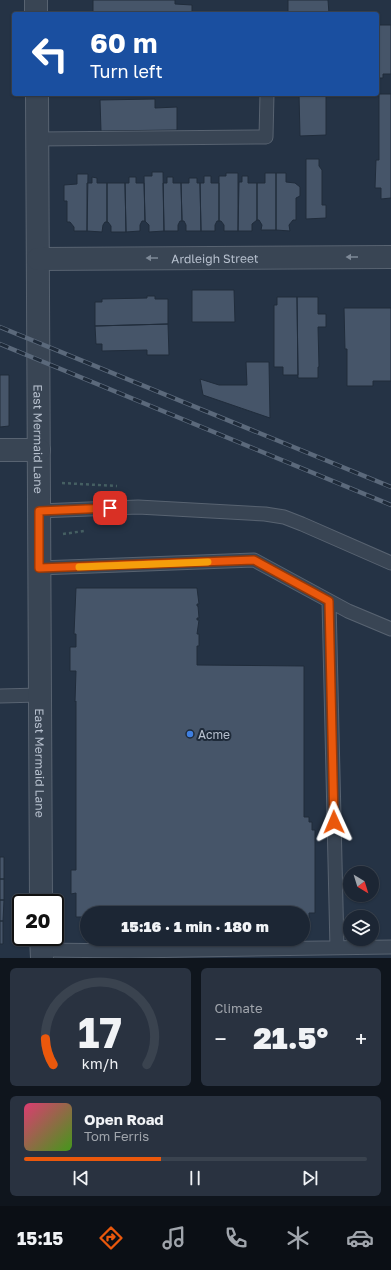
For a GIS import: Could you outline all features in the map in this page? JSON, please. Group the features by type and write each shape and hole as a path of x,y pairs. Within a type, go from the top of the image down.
{"street":[{"path":"36,0 36,12"},
{"name":"East Mermaid Lane","path":"37,96 41,894"},
{"name":"Ardleigh Street","path":"38,259 391,257"},
{"path":"0,450 39,450"}],"lane":[{"path":"37,139 266,137 267,96"},
{"path":"39,511 138,508 265,514 284,517 302,524 391,563"},
{"path":"39,568 254,560 348,611 391,629"},
{"path":"329,601 337,948"},
{"path":"0,696 40,695"},
{"path":"41,948 391,947"}],"building":[{"path":"93,0 175,0 175,4 192,5 192,12 93,12"},
{"path":"288,0 328,0 329,12 288,12"},
{"path":"379,25 391,25 391,74 383,74 383,78 379,78"},
{"path":"379,94 391,94 391,198 381,199 381,188 375,188 376,160 379,160"},
{"path":"299,96 326,96 326,135 300,136"},
{"path":"155,99 155,108 177,107 177,130 101,131 100,100"},
{"path":"306,159 319,159 319,166 322,170 322,205 326,205 326,218 306,219"},
{"path":"152,172 163,172 164,231 149,232 149,225 145,221 144,176 152,176"},
{"path":"226,173 238,173 238,231 224,231 224,225 221,221 219,221 219,176 226,176"},
{"path":"265,173 276,173 276,230 261,230 262,225 259,220 257,220 257,183 265,183"},
{"path":"276,173 286,173 286,182 295,183 300,187 300,196 296,198 296,220 293,220 289,225 290,231 276,230"},
{"path":"77,174 88,174 87,231 74,231 74,227 70,222 67,222 67,201 64,201 64,185 77,184"},
{"path":"204,176 211,176 211,183 219,183 219,221 217,221 215,225 215,231 201,231 200,183 204,183"},
{"path":"242,176 248,176 248,183 257,183 257,220 252,224 252,231 238,231 239,182 242,182"},
{"path":"92,177 97,178 97,183 107,183 107,222 103,225 102,232 87,231 87,183 92,183"},
{"path":"129,177 136,177 136,183 144,183 145,221 142,221 140,225 140,231 126,232 125,183 129,183"},
{"path":"167,177 173,177 173,183 181,183 182,221 180,221 178,225 178,231 164,231 163,183 167,183"},
{"path":"189,178 197,178 197,183 200,183 201,231 186,231 186,225 184,221 182,221 181,183 189,183"},
{"path":"107,183 125,183 126,232 111,232 111,226 107,222"},
{"path":"192,290 234,290 235,322 192,322"},
{"path":"147,296 155,296 155,299 168,299 168,324 95,326 95,302 102,302 102,299 147,298"},
{"path":"277,297 297,297 298,375 283,375 283,367 274,367 274,305 277,305"},
{"path":"297,297 318,297 318,314 326,314 326,327 318,327 318,378 298,378"},
{"path":"344,308 391,308 391,381 373,381 373,386 347,386 347,349 345,349"},
{"path":"168,324 169,355 147,355 147,350 102,351 102,344 96,344 95,326"},
{"path":"246,362 269,362 270,418 203,395 200,379 219,385 247,385"},
{"path":"0,375 9,375 9,426 0,427"},
{"name":"Acme","path":"76,588 197,588 199,618 197,618 197,620 199,620 197,634 199,634 199,646 197,646 197,665 304,666 304,817 309,817 309,822 312,822 312,830 315,830 315,913 310,913 310,906 80,906 80,917 76,917 76,893 71,894 71,870 76,870 76,671 70,671 70,647 76,647 76,634 74,634"},
{"path":"0,857 4,857 4,879 0,879"},
{"path":"0,879 4,879 4,900 0,900"},
{"path":"0,900 4,900 3,921 0,921"},
{"path":"0,921 3,921 3,944 0,944"}],"railway":[{"path":"0,327 391,487"},
{"path":"0,344 391,505"}],"slow traffic":[{"path":"79,567 208,562"}],"place":[{"name":"Acme","path":"190,734"}],"route":[{"path":"110,508 39,511 39,568 254,560 329,601 334,822"}]}
